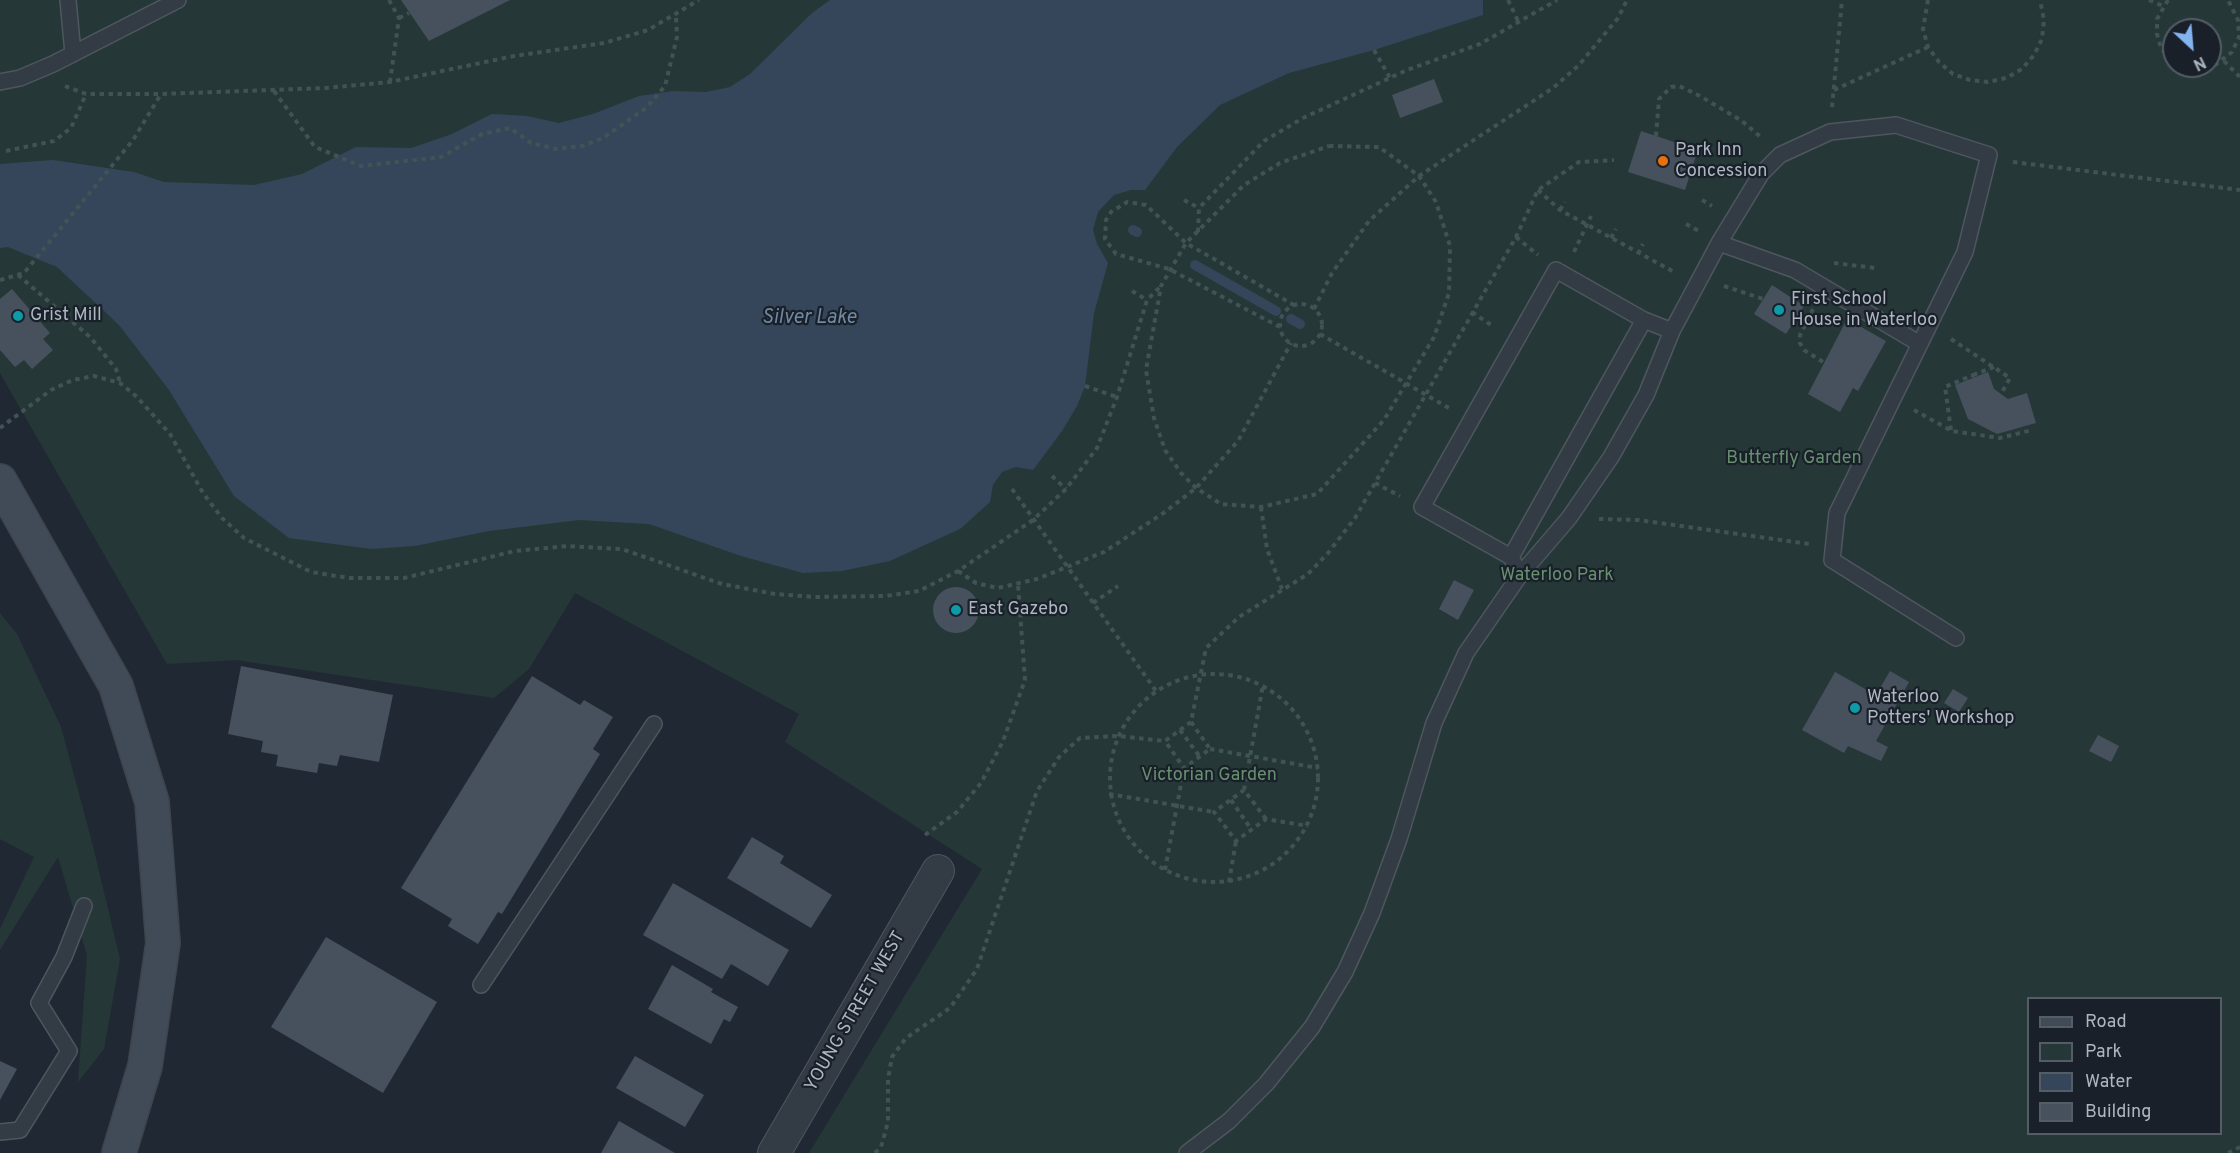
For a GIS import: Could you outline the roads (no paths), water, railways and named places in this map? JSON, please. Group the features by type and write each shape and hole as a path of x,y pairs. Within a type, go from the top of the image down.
{"main road":[{"path":"0,481 116,686 152,802 163,943 144,1066 119,1153"}],"street":[{"name":"YOUNG STREET WEST","path":"774,1153 938,871"}],"lane":[{"path":"68,0 73,54"},
{"path":"0,82 20,78 53,64 178,0"},
{"path":"1187,1153 1229,1121 1266,1084 1312,1027 1345,972 1372,913 1399,839 1434,723 1466,653 1520,575 1569,518 1611,457 1646,395 1672,331 1719,243 1761,174 1780,155 1830,132 1896,125 1989,155 1965,252 1837,513 1832,561 1956,638"},
{"path":"1719,243 1795,270 1920,344"},
{"path":"1520,575 1511,557 1422,507 1556,270 1644,320 1672,331"},
{"path":"1511,557 1644,320"},
{"path":"481,985 654,724"},
{"path":"0,1132 20,1130 69,1051 39,1004 64,957 84,906"}],"water":[{"name":"Silver Lake","path":"830,0 1483,0 1483,15 1374,50 1289,73 1220,105 1177,147 1145,190 1131,190 1114,195 1098,212 1093,230 1097,244 1108,263 1094,313 1085,386 1077,406 1062,431 1033,470 1016,467 1002,472 993,485 990,502 960,529 890,561 842,571 803,573 741,556 649,524 579,520 489,531 415,546 371,549 289,538 234,496 169,390 119,325 57,267 8,247 0,248 0,164 53,160 134,172 164,182 254,185 302,174 356,147 411,148 452,134 492,114 527,116 559,123 593,114 639,96 673,91 706,92 730,87 750,74 812,13"}],"waterway":[{"path":"1133,230 1137,232"},
{"path":"1195,265 1276,311"},
{"path":"1291,319 1300,324"}],"place":[{"name":"Park Inn Concession","path":"1663,161"},
{"name":"First School House in Waterloo","path":"1779,310"},
{"name":"Grist Mill","path":"18,316"},
{"name":"East Gazebo","path":"956,610"},
{"name":"Waterloo Potters' Workshop","path":"1855,708"}],"park label":[{"name":"Butterfly Garden","path":"1794,459"},
{"name":"Waterloo Park","path":"1557,576"},
{"name":"Victorian Garden","path":"1209,776"}]}
